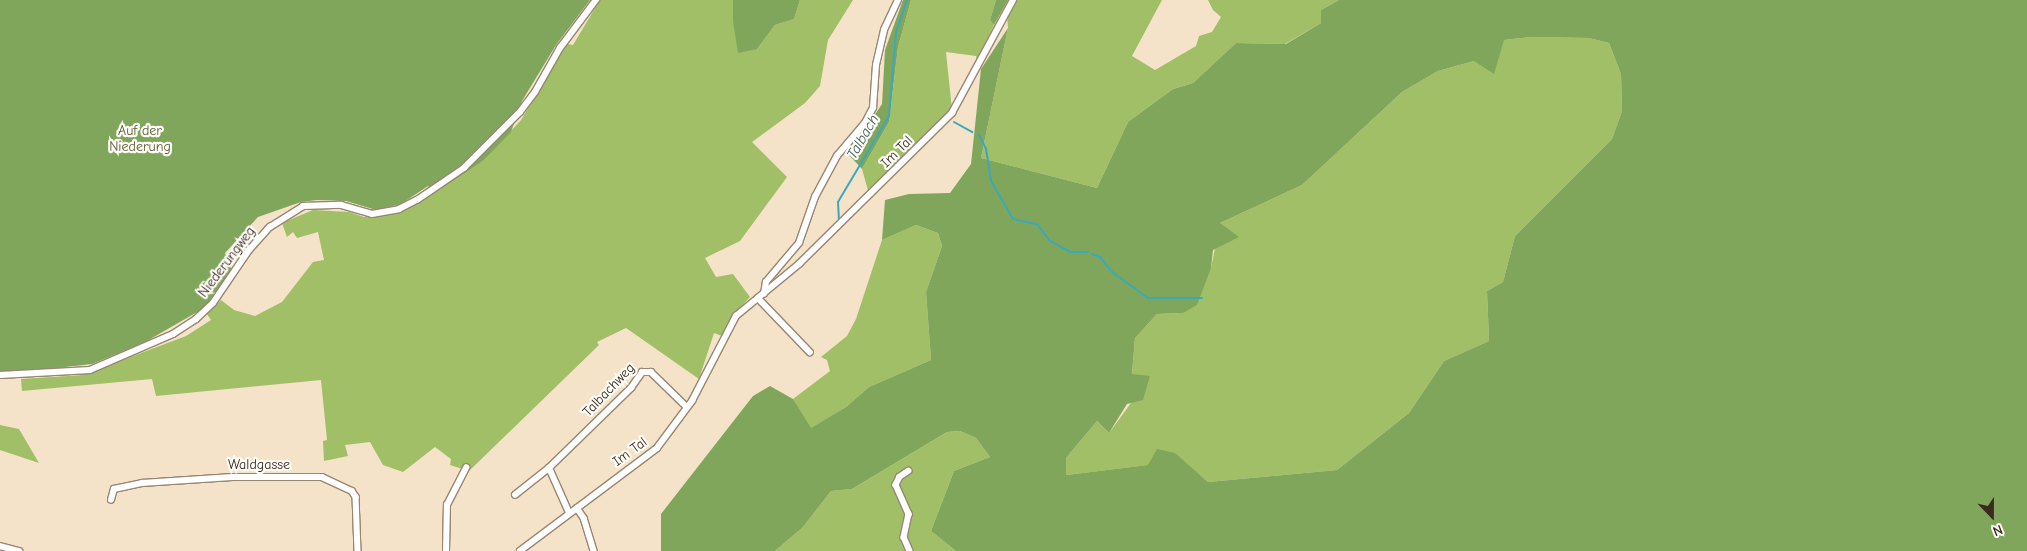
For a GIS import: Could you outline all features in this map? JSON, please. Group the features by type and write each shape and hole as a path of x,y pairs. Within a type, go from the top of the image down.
{"street":[{"name":"Niederungweg","path":"0,375 90,370 173,334 196,320 213,303 249,250 270,227 303,206 341,205 372,214 398,209 417,200 470,163 520,112 536,92 560,48 596,0"},
{"path":"764,294 766,282 799,243 815,197 838,156 874,108 876,65 884,30 898,0"},
{"name":"Im Tal","path":"520,551 657,448 688,407 736,316 764,294 846,220 943,124 1013,0"},
{"path":"758,298 810,352"},
{"name":"Talbachweg","path":"515,495 549,468 631,388 646,369 688,407"},
{"path":"446,551 448,505 466,468"},
{"path":"549,468 569,514"},
{"path":"909,471 900,477 896,485 909,514 904,537 910,551"},
{"name":"Waldgasse","path":"111,500 114,488 142,482 232,477 322,477 352,491 356,497 358,551"},
{"path":"577,508 584,518 594,551"},
{"path":"0,546 18,551"}],"green space":[{"name":"Auf der Niederung","path":"0,0 590,0 556,45 522,101 511,132 483,161 434,193 428,186 401,204 376,210 346,201 317,200 301,202 258,217 225,253 232,271 206,307 145,342 92,364 21,372 0,371"},
{"path":"600,0 733,0 733,21 757,49 775,25 794,19 800,0 853,0 828,40 820,86 805,103 752,142 787,177 740,241 705,258 716,277 733,274 750,297 733,315 722,336 714,333 699,379 626,328 597,342 599,345 469,471 450,465 451,459 435,447 403,472 383,465 370,442 345,445 348,456 324,461 323,441 327,440 321,380 156,396 152,379 22,391 21,379 83,375 186,336 211,320 207,314 221,300 234,310 255,316 282,302 313,262 324,260 318,232 297,238 293,232 287,237 282,223 313,210 349,212 364,217 411,206 483,161 521,120 567,44 573,45"},
{"path":"733,0 800,0 794,19 775,25 757,49 738,53 733,21"},
{"path":"903,0 911,0 898,47 889,122 862,169 849,155 865,137 862,134 882,104 885,50"},
{"path":"911,0 996,0 990,20 994,25 977,60 976,56 946,52 952,110 869,194 862,169 889,122 898,47"},
{"path":"996,0 1008,0 994,25 990,20"},
{"path":"1016,0 1162,0 1132,56 1155,70 1196,46 1199,36 1212,32 1221,17 1213,10 1208,0 1339,0 1321,10 1321,23 1285,44 1236,43 1193,83 1173,89 1128,122 1097,188 981,158 1008,28 1007,15"},
{"path":"1339,0 2027,0 2027,551 956,551 931,531 954,471 990,457 976,438 960,431 947,432 852,489 831,491 803,527 775,551 661,551 661,514 753,396 770,386 793,399 811,428 846,407 869,387 931,360 926,292 942,246 938,233 916,225 882,240 885,200 909,194 950,193 971,164 981,69 1008,28 981,158 1097,188 1128,122 1173,89 1193,83 1236,43 1286,44 1321,23 1321,10","holes":["1531,37 1589,38 1609,43 1621,74 1622,111 1612,139 1515,236 1503,282 1487,291 1489,341 1444,361 1409,413 1337,470 1208,482 1175,453 1157,449 1148,465 1066,475 1066,458 1097,421 1109,433 1127,404 1143,400 1150,376 1132,374 1135,338 1157,314 1183,313 1197,305 1211,268 1213,250 1239,237 1220,223 1302,185 1402,92 1438,71 1474,61 1494,74 1504,40"]},
{"path":"1531,37 1589,38 1609,43 1621,74 1622,111 1612,139 1515,236 1503,282 1487,291 1489,341 1444,361 1409,413 1337,470 1208,482 1175,454 1149,465 1066,475 1066,458 1097,421 1109,433 1150,377 1132,375 1135,338 1157,314 1183,313 1211,268 1220,223 1302,185 1402,92 1438,71 1474,61 1504,40"},
{"path":"916,225 938,233 942,246 926,292 931,360 869,387 846,407 810,429 793,399 830,371 827,360 821,357 847,336 856,319 882,240"},
{"path":"0,425 19,429 39,463 0,450"},
{"path":"960,431 976,438 990,457 954,471 931,531 956,551 775,551 803,527 831,491 852,489 947,432"}],"waterway":[{"name":"Talbach","path":"839,221 838,202 889,116 896,32 907,0"},
{"path":"954,122 972,132"},
{"path":"979,135 986,149 991,181 1013,219 1037,224 1049,240 1071,252 1088,252"},
{"path":"1092,254 1100,257 1112,272 1148,298 1202,298"}]}
